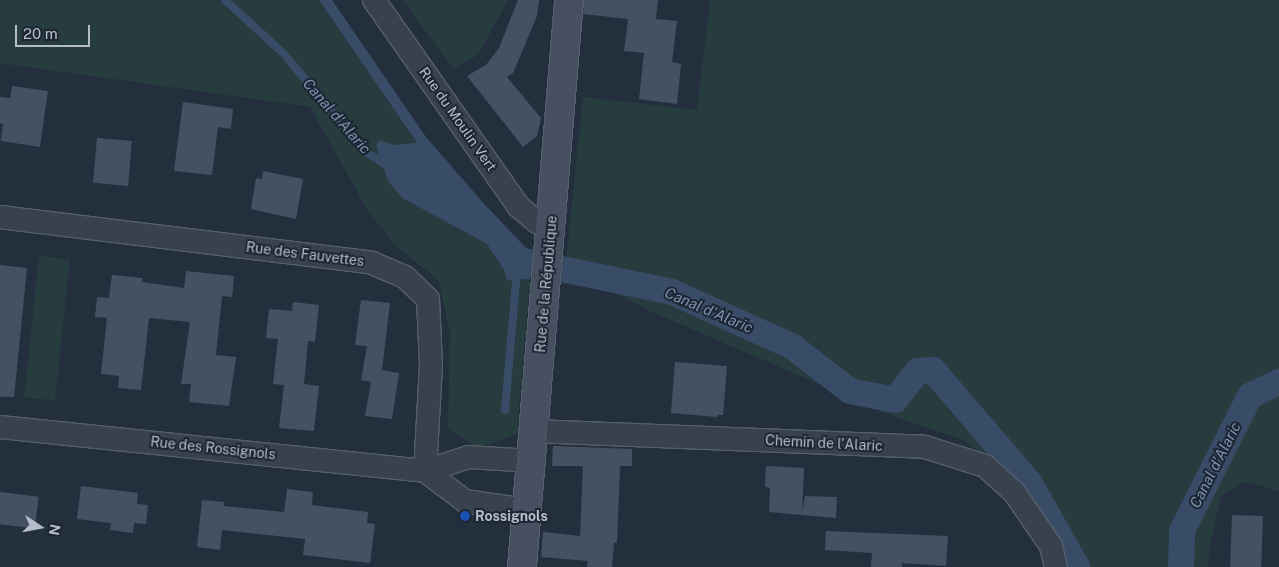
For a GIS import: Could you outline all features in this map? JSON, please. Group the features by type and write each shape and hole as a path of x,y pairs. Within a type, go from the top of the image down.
{"street":[{"name":"Rue du Moulin Vert","path":"374,0 518,206 550,234"},
{"name":"Rue de la République","path":"522,567 570,0"},
{"name":"Rue des Fauvettes","path":"0,217 372,263 405,277 428,299 431,365 425,471"},
{"name":"Rue des Rossignols","path":"0,427 425,471 469,457 531,461"},
{"name":"Chemin de l'Alaric","path":"534,431 925,447 985,466 1014,492 1051,546 1056,567"},
{"path":"425,471 465,501 527,510"}],"green space":[{"path":"0,0 319,0 417,144 376,146 388,181 402,198 487,244 504,270 507,280 530,279 517,434 478,448 448,428 450,331 438,280 397,247 369,213 310,107 0,63"},
{"path":"403,0 508,0 478,55 453,69"},
{"path":"710,0 1279,0 1279,491 1245,482 1221,496 1210,546 1208,567 1061,567 1041,509 1006,471 963,440 890,415 650,311 598,284 605,277 604,267 566,262 583,97 697,110"},
{"path":"39,256 70,259 55,400 24,397"}],"water":[{"path":"319,0 332,0 426,137 486,206 532,254 530,279 507,280 504,270 487,244 402,198 388,181 376,146 379,140 394,145 417,143"},
{"path":"566,262 604,267 605,277 598,284 565,281"}],"building":[{"path":"518,0 539,0 537,16 513,73 507,77 541,118 537,136 523,147 467,76 486,65 499,48"},
{"path":"584,0 658,0 656,19 677,21 672,62 681,64 677,104 639,99 644,53 624,51 628,19 583,14"},
{"path":"12,86 48,91 40,147 1,141 3,124 0,123 0,97 10,98"},
{"path":"183,102 233,109 231,129 218,127 212,175 174,171"},
{"path":"97,138 132,141 128,186 93,183"},
{"path":"263,171 303,179 296,219 251,209 256,178 262,179"},
{"path":"0,265 27,268 14,397 0,397"},
{"path":"186,271 234,276 232,297 222,296 216,355 236,357 229,406 189,402 191,384 181,384 190,322 149,318 141,390 118,388 119,376 101,374 107,318 95,317 97,297 109,298 112,275 143,278 142,282 184,288"},
{"path":"361,300 390,303 382,370 399,373 392,419 365,416 371,382 361,380 367,346 355,345"},
{"path":"293,302 319,305 315,342 308,341 304,384 319,386 314,431 279,428 284,385 273,384 278,339 266,338 269,309 292,311"},
{"path":"675,362 727,366 723,415 718,415 717,417 671,413"},
{"path":"553,446 632,449 632,466 620,466 617,543 614,543 612,567 587,567 588,561 541,557 543,532 580,536 583,466 552,466"},
{"path":"766,466 804,468 802,513 805,496 837,497 836,518 769,512 770,488 765,487"},
{"path":"81,486 138,493 137,504 148,505 146,524 134,523 133,533 110,530 111,523 77,519"},
{"path":"287,489 313,492 312,505 368,512 367,523 375,524 370,563 303,555 305,539 222,530 220,550 197,547 202,500 224,502 224,506 284,512"},
{"path":"0,492 39,497 35,529 0,524"},
{"path":"1232,515 1263,516 1261,567 1230,567"},
{"path":"826,531 948,536 946,566 902,563 902,567 871,567 872,553 825,550"}],"waterway":[{"name":"Canal d'Alaric","path":"225,0 283,53 366,152 389,167"},
{"name":"Canal d'Alaric","path":"502,244 518,260 672,292 793,347 850,391 895,400 918,371 933,370 1029,482 1077,567"},
{"path":"505,410 517,270"},
{"name":"Canal d'Alaric","path":"1181,567 1182,531 1250,396 1279,382"}],"place":[{"name":"Rossignols","path":"465,516"}]}
